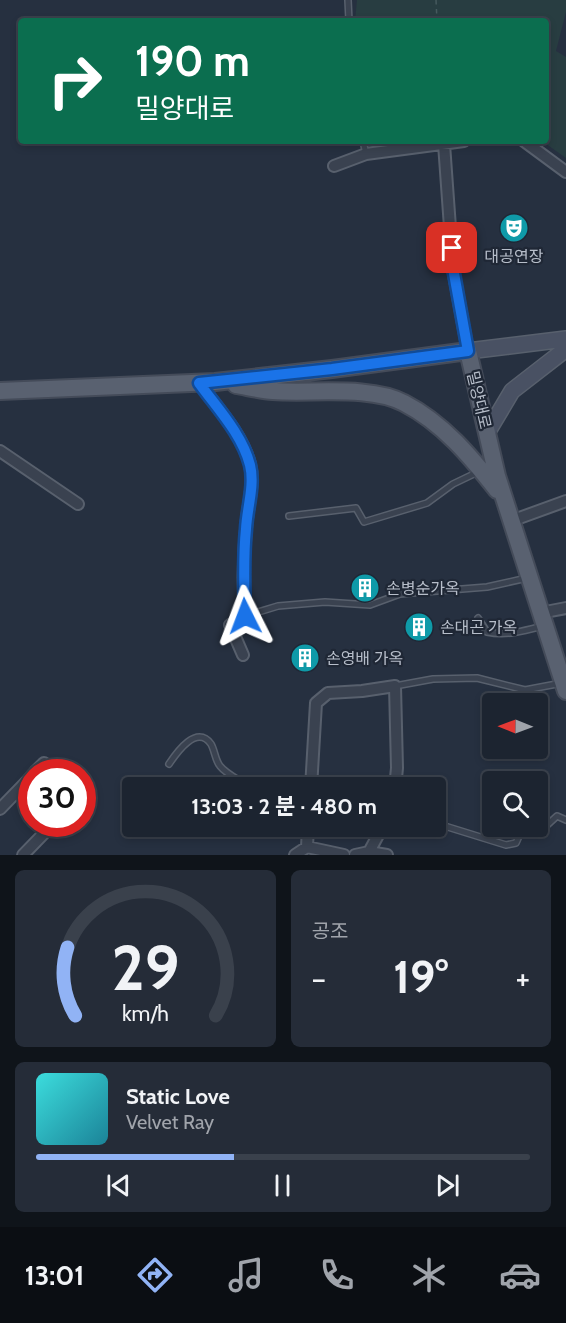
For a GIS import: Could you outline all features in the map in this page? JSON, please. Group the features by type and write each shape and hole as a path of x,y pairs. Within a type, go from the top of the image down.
{"main road":[{"path":"468,351 566,339"},
{"path":"487,433 513,391 566,349"},
{"name":"밀양대로","path":"0,391 207,382 332,369 468,351 504,499 565,687"},
{"path":"207,382 273,391 344,392 403,402 451,436 504,499"}],"street":[{"path":"334,166 366,154 444,144 453,268 468,351"},
{"path":"528,144 566,172"},
{"path":"207,382 237,435 250,465 251,489 243,579 245,616 230,625 243,655"},
{"path":"0,451 78,504"},
{"path":"511,521 566,501"},
{"path":"542,619 566,608"},
{"path":"312,777 316,703 328,693 362,692 395,686 396,777"},
{"path":"0,809 18,790"},
{"path":"23,855 40,837"},
{"path":"307,837 307,847"},
{"path":"369,852 377,837"},
{"path":"294,855 307,847 344,855"},
{"path":"355,855 369,852 387,855"}],"lane":[{"path":"348,0 349,18"},
{"path":"364,144 366,154"},
{"path":"289,516 356,508 364,522 427,503 453,484 481,470"},
{"path":"245,616 278,606 314,603 370,605 400,594 487,586 529,578"},
{"path":"478,618 487,632 498,634 516,632 542,619"},
{"path":"395,686 433,679 477,678 525,690 565,687"},
{"path":"169,764 182,745 198,737 206,739 212,745 219,766 235,777"},
{"path":"446,826 506,845 516,843 520,834 545,827 557,816 566,820"}],"path":[{"path":"436,0 437,18"}],"green space":[{"path":"357,0 566,0 566,12 556,51 566,57 566,158 546,144 549,144 549,18 355,18"}],"place":[{"name":"대공연장","path":"514,228"},
{"name":"손병순가옥","path":"365,588"},
{"name":"손대곤 가옥","path":"419,627"},
{"name":"손영배 가옥","path":"305,658"}],"route":[{"path":"245,616 243,579 251,489 250,465 237,435 199,383 332,369 468,351 453,268 452,248"}]}
